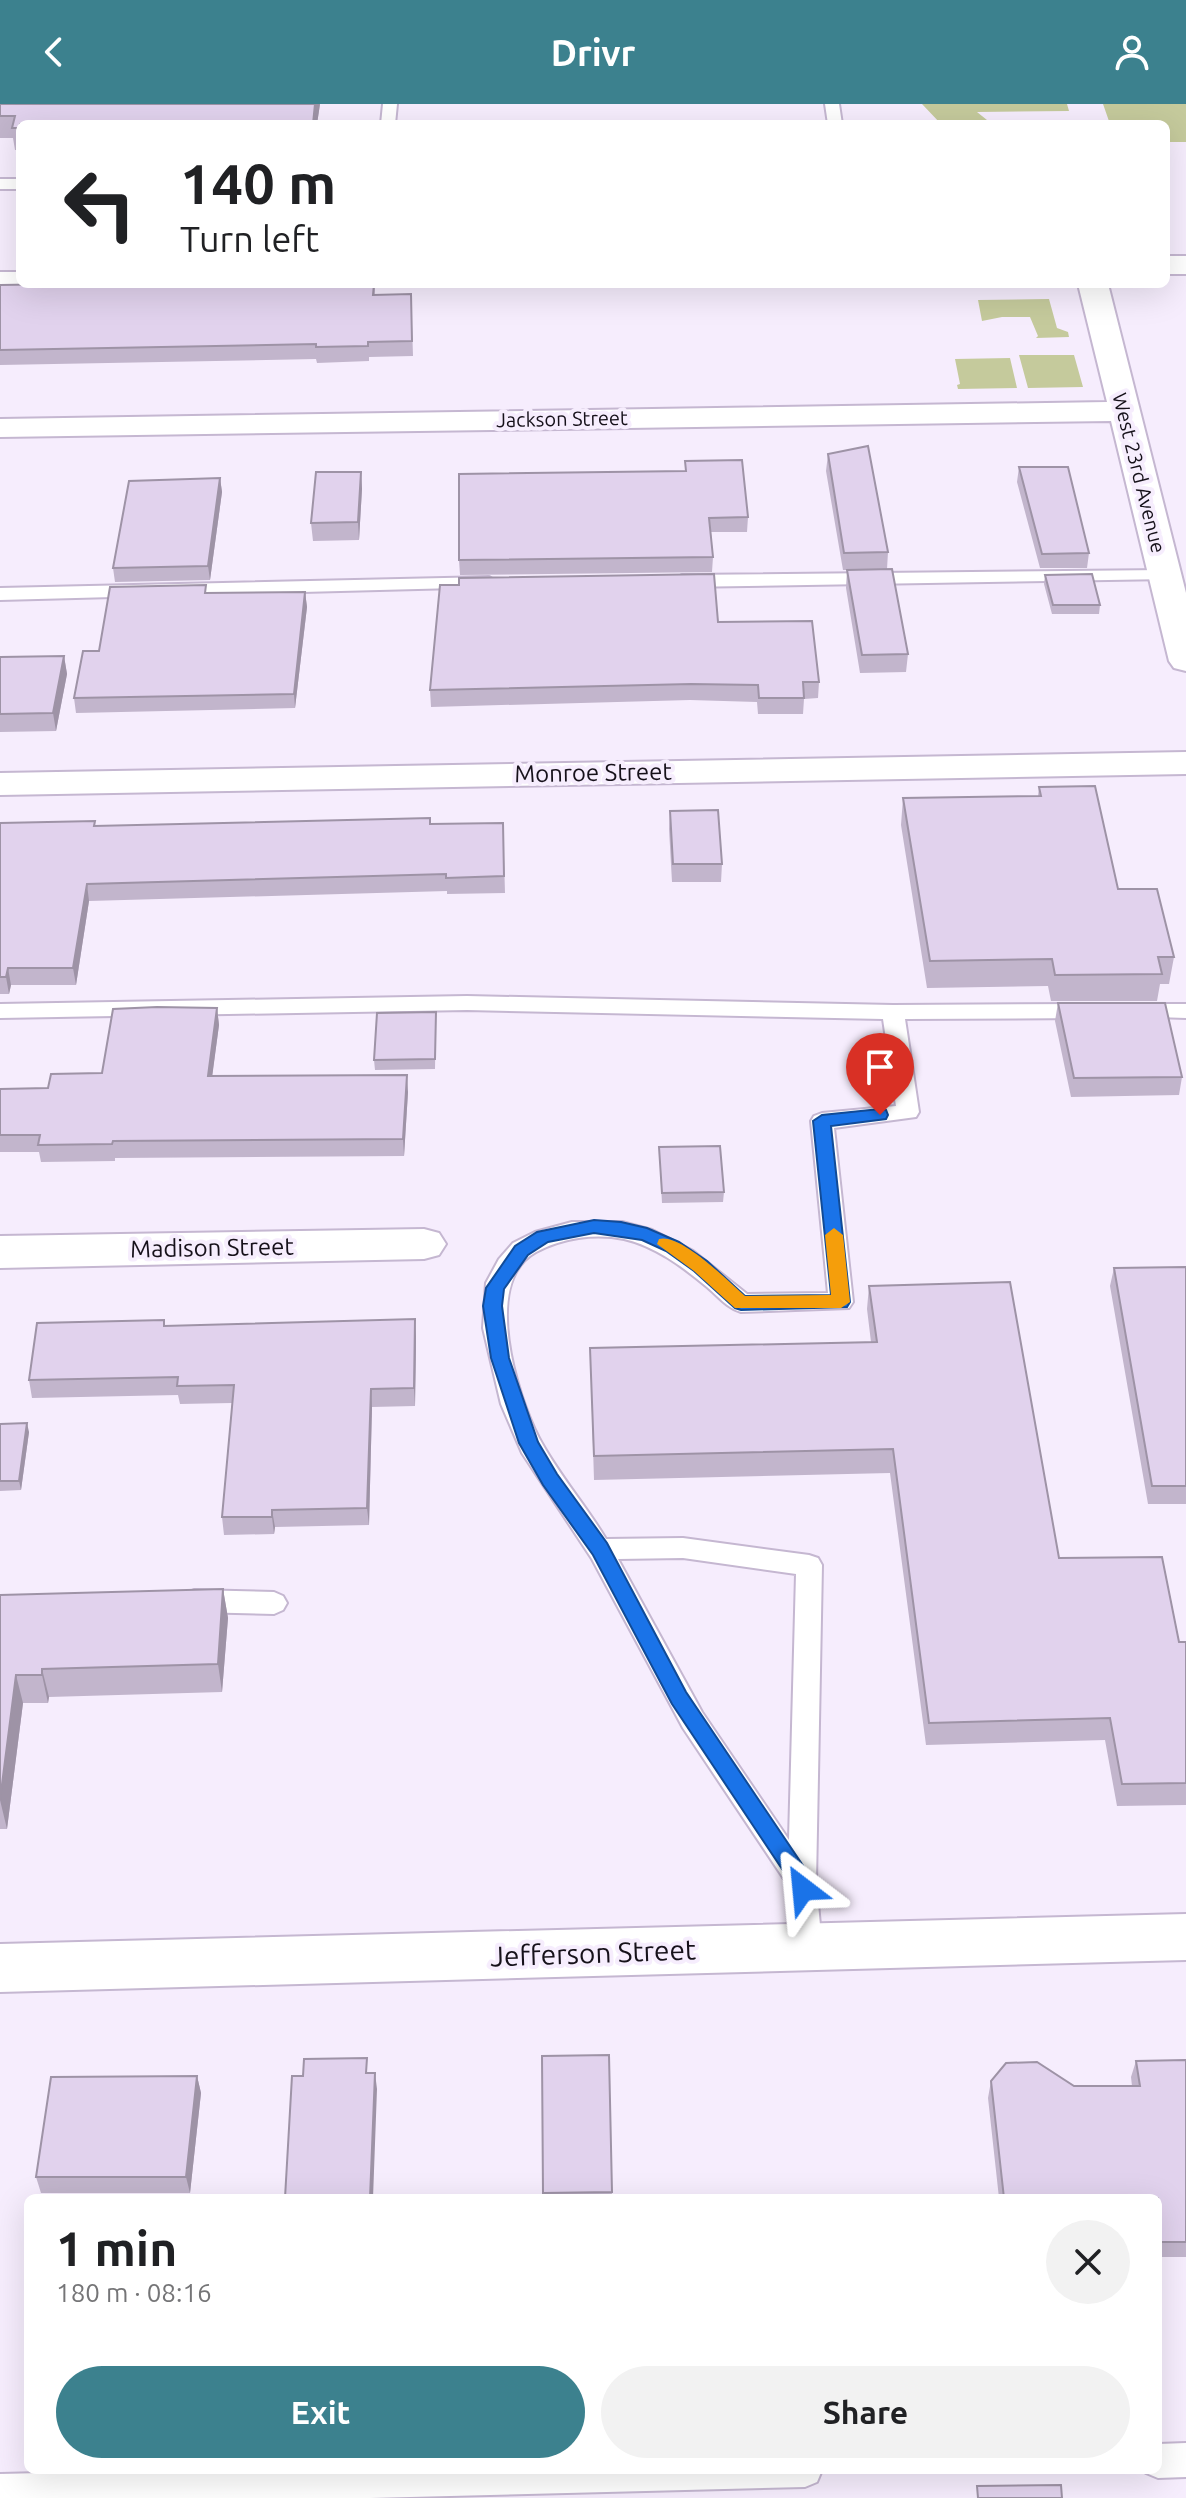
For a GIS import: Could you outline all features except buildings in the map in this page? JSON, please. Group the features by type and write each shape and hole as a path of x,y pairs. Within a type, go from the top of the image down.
{"street":[{"name":"West 23rd Avenue","path":"1094,288 1186,661"},
{"name":"Jackson Street","path":"0,428 1124,411"},
{"name":"Monroe Street","path":"0,784 1186,763"},
{"name":"Madison Street","path":"0,1252 424,1244"},
{"name":"Jefferson Street","path":"0,1968 1186,1937"}],"lane":[{"path":"663,581 1164,575"},
{"path":"0,594 513,583"},
{"path":"0,1011 467,1003 893,1012 1186,1011"},
{"path":"802,1882 679,1698 600,1549 550,1480 529,1443 513,1401 493,1329 494,1297 500,1279 521,1250 543,1237 594,1227 621,1228 673,1247 700,1266 741,1303 841,1302 822,1121 908,1112 893,1012"},
{"path":"600,1549 683,1548 809,1565 802,1882 807,1947"},
{"path":"168,1601 274,1603"},
{"path":"1162,2461 1186,2460"},
{"path":"0,2491 652,2474"}],"green space":[{"path":"922,104 1067,104 1069,111 977,112 987,120 937,120"},
{"path":"1103,104 1186,104 1186,142 1170,142 1170,120 1109,120"},
{"path":"1049,299 1057,328 1068,332 1069,337 1036,338 1038,336 1030,317 982,321 978,300"},
{"path":"1019,355 1074,355 1083,387 1028,388"},
{"path":"1010,358 1017,388 958,389 957,385 960,384 955,359"}],"slow traffic":[{"path":"666,1244 700,1266 741,1303 841,1302 834,1235"}],"route":[{"path":"803,1889 802,1882 679,1698 600,1549 550,1480 529,1443 500,1358 493,1329 493,1306 495,1288 505,1269 521,1250 543,1237 594,1227 621,1228 673,1247 700,1266 741,1303 841,1302 822,1121 880,1115"}]}
